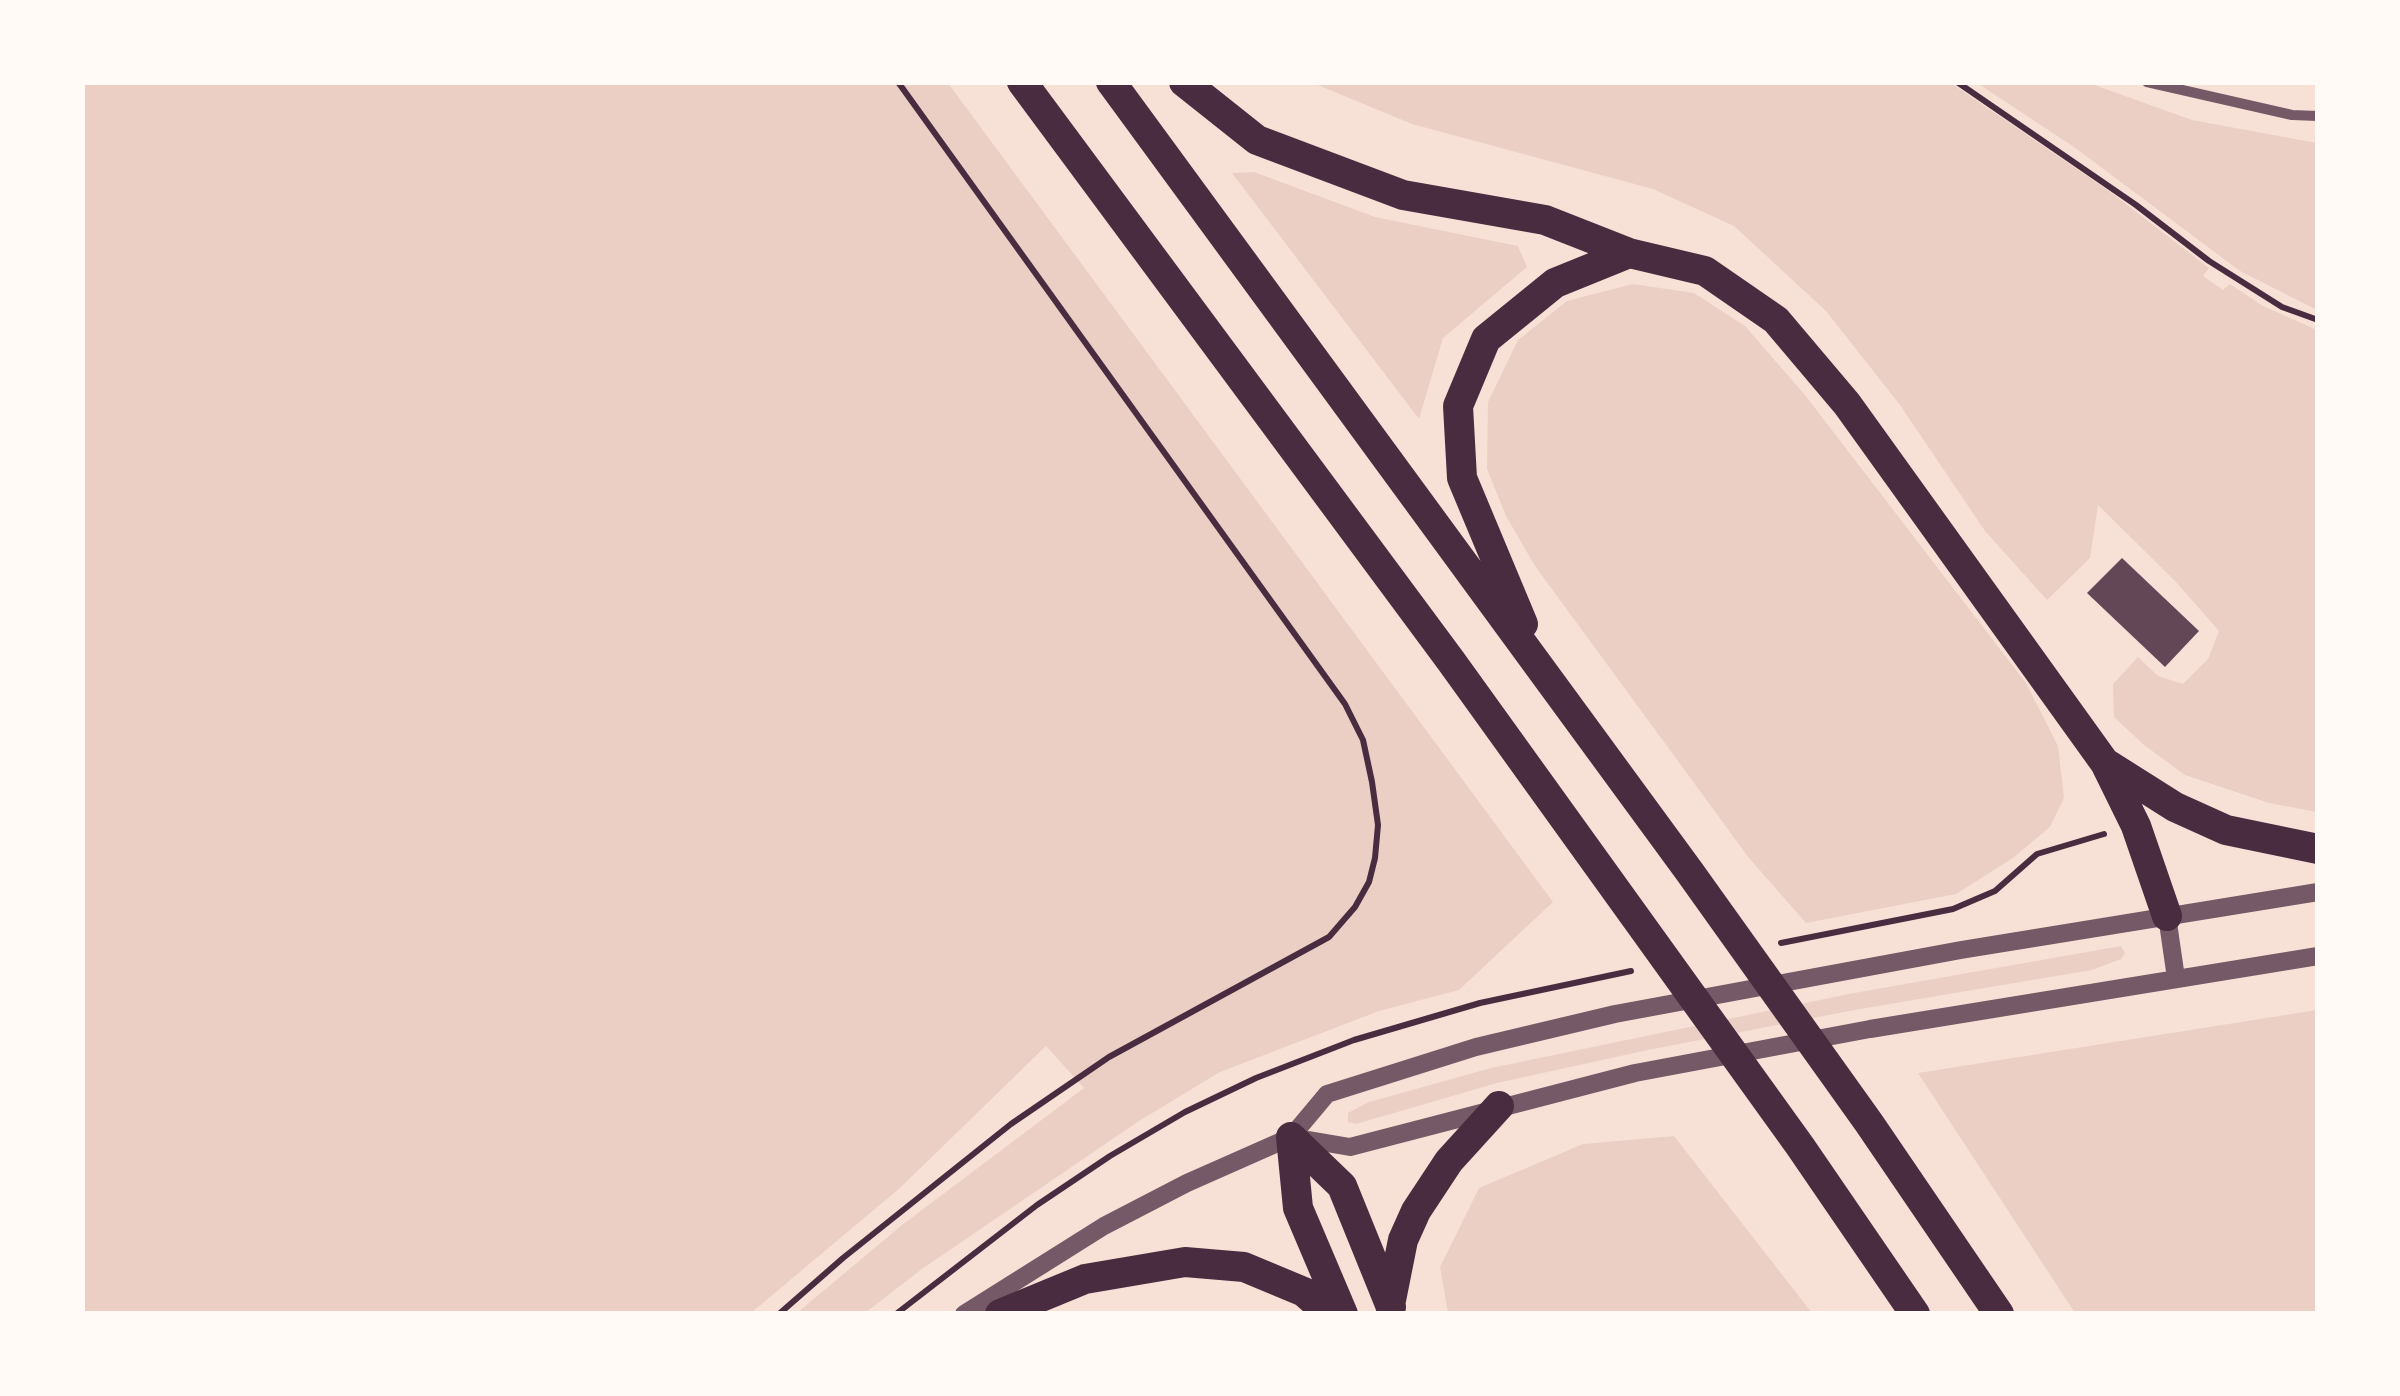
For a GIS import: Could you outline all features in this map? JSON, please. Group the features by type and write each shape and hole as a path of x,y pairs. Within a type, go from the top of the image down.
{"highway":[{"path":"1022,82 1616,888 1915,1314"},
{"path":"1111,82 1690,871 1869,1122 1999,1314"},
{"path":"1184,82 1257,140 1403,195 1545,220 1630,252 1705,271 1776,320 1847,404 2104,763 2136,826 2167,916"},
{"path":"1542,668 1462,478 1458,406 1486,339 1555,283 1630,252"},
{"path":"2104,763 2174,806 2226,830 2318,849"},
{"path":"1392,1309 1404,1240 1416,1212 1448,1161 1499,1106"},
{"path":"1292,1136 1342,1186 1392,1309"},
{"path":"1292,1136 1298,1208 1344,1314"},
{"path":"1000,1314 1085,1279 1185,1262 1244,1266 1304,1292 1329,1314"},
{"path":"1888,1273 1906,1314"}],"street":[{"path":"2147,82 2292,115 2318,116"},
{"path":"964,1314 1104,1226 1186,1183 1292,1136 1326,1094 1476,1047 1615,1014 1961,950 2318,892"},
{"path":"2167,916 2176,978"},
{"path":"1292,1136 1350,1147 1635,1073 1870,1028 2318,956"}],"path":[{"path":"779,1314 1011,1124 1109,1057 1329,937 1355,907 1369,882 1375,858 1378,825 1372,782 1362,740 1345,704 898,82"},
{"path":"1957,82 2136,205 2209,261 2282,307 2318,320"},
{"path":"896,1314 1037,1205 1110,1156 1185,1112 1256,1078"}],"shaded area":[{"path":"82,83 948,83 1553,902 1459,990 1379,1011 1220,1072 1139,1121 922,1269 865,1313 797,1313 902,1225 1084,1088 1046,1046 900,1188 751,1313 83,1313"},
{"path":"1313,83 1951,83 2109,191 2209,268 2203,276 2223,290 2230,284 2263,306 2317,330 2317,812 2269,803 2185,775 2114,717 2113,684 2138,657 2158,676 2183,684 2208,659 2219,631 2098,505 2090,558 2047,600 1985,531 1900,405 1826,311 1734,226 1653,189 1412,124"},
{"path":"1977,83 2089,83 2192,120 2317,143 2317,310 2240,271 2074,147"},
{"path":"1254,172 1375,217 1518,246 1527,267 1443,338 1419,419 1232,173"},
{"path":"1633,284 1694,293 1745,326 1805,395 2026,683 2058,746 2064,798 2050,827 2013,858 1956,894 1806,923 1749,858 1535,566 1506,516 1487,469 1488,402 1518,340 1567,301"},
{"path":"2121,946 2125,953 2121,959 2092,970 1648,1050 1497,1083 1356,1124 1348,1122 1348,1113 1369,1102 1491,1068 1854,993"},
{"path":"2317,1010 2317,1313 2075,1313 1918,1073"},
{"path":"1674,1136 1812,1313 1448,1313 1440,1267 1479,1188 1583,1144"}],"building":[{"path":"2122,558 2199,631 2165,667 2087,593"}]}
